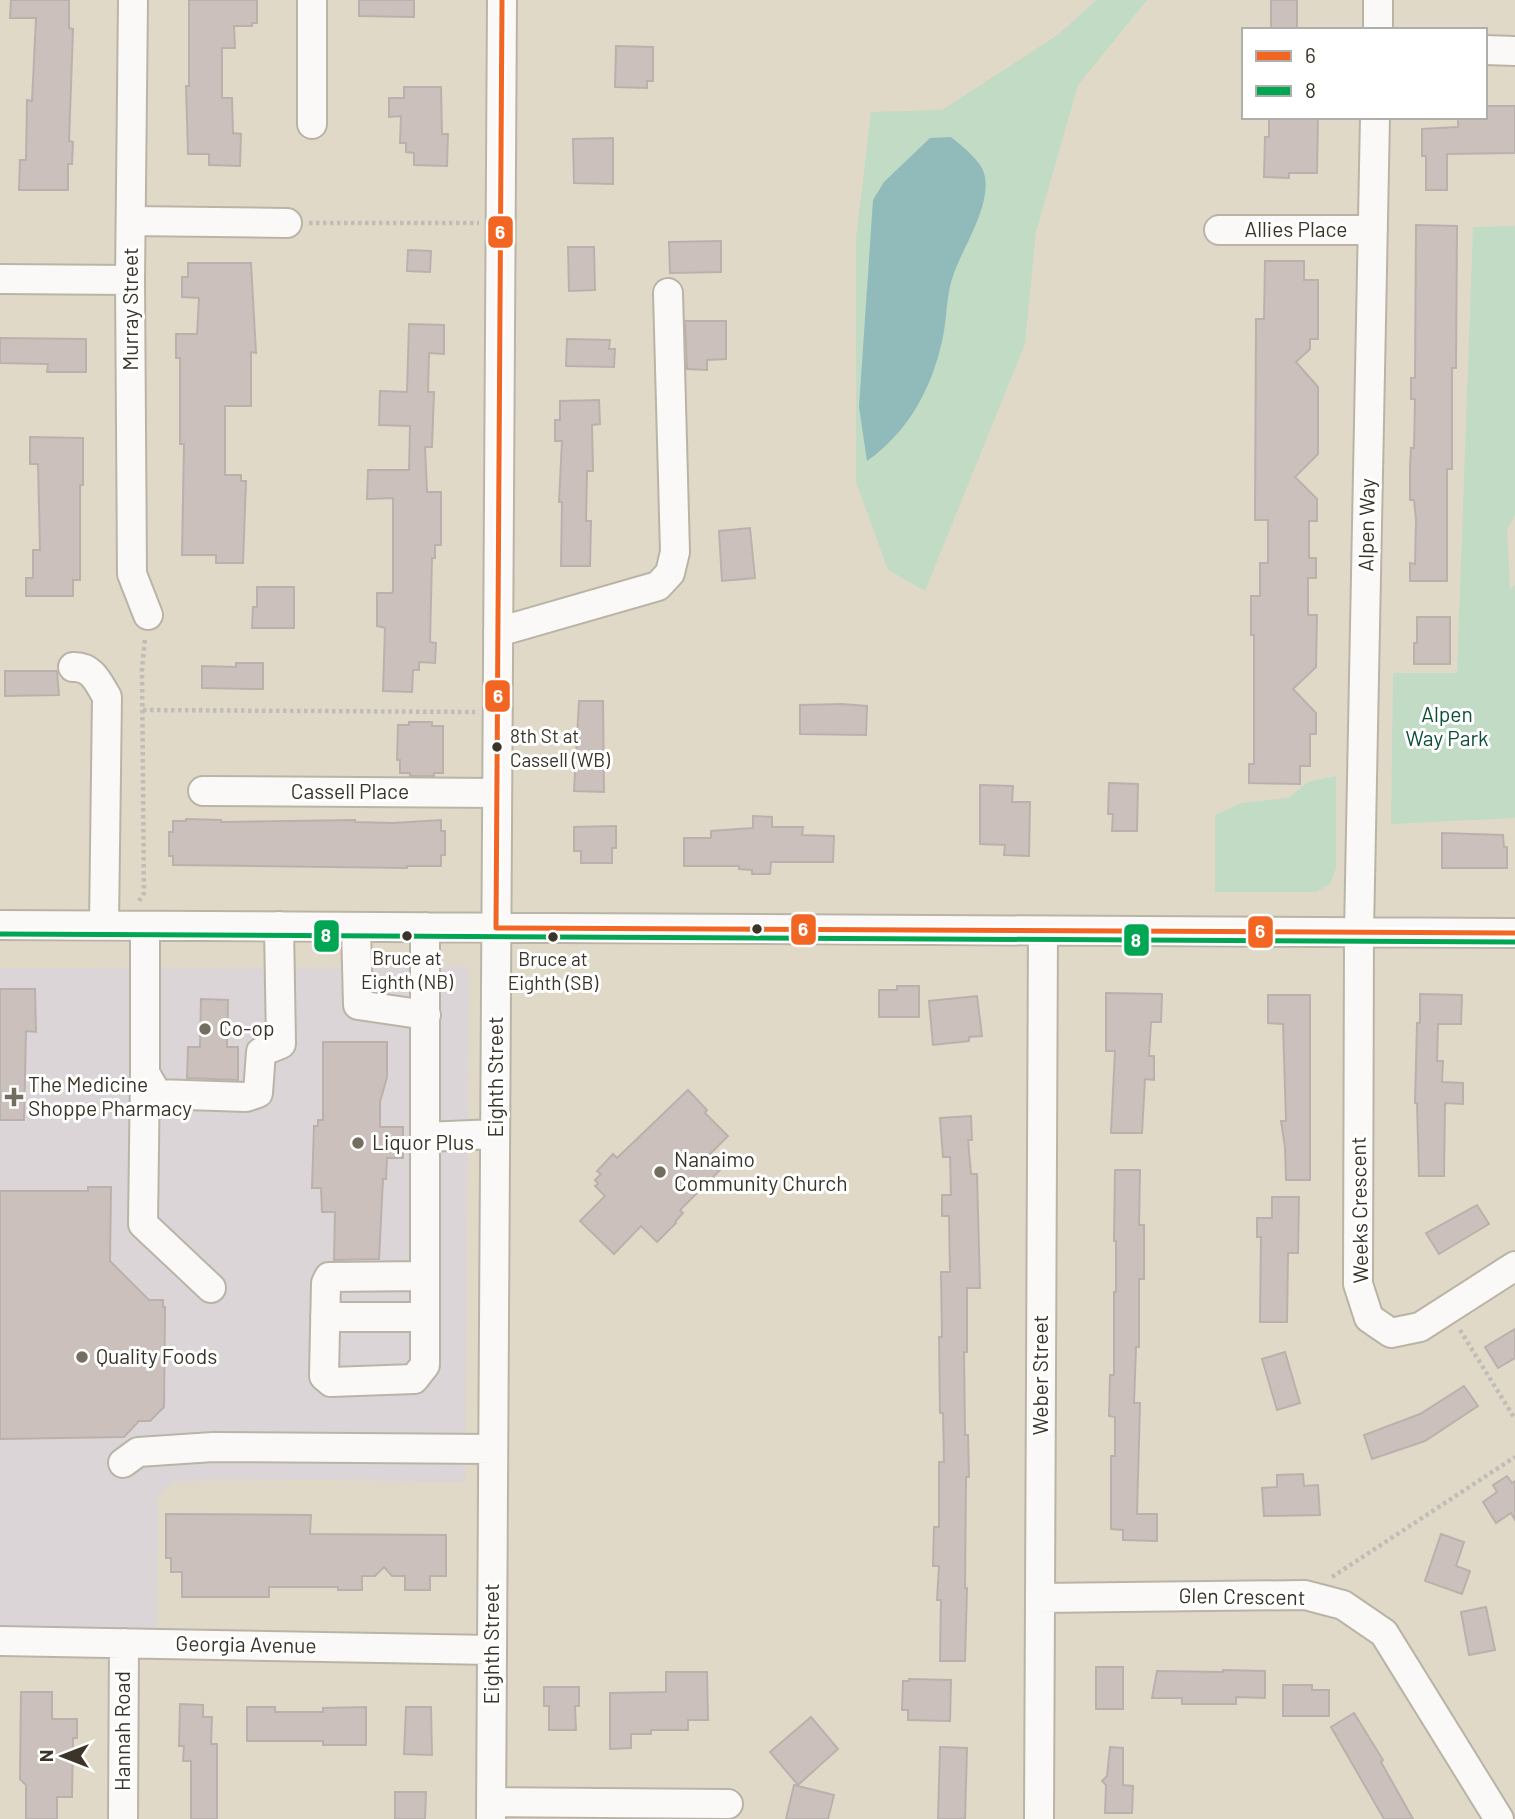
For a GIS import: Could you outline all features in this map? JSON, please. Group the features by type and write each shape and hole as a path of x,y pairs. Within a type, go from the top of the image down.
{"street":[{"name":"Murray Street","path":"133,0 130,281 132,574 148,615"},
{"path":"312,0 312,124"},
{"name":"Eighth Street","path":"491,1810 502,0"},
{"path":"1377,28 1378,0"},
{"path":"1487,50 1515,51"},
{"name":"Alpen Way","path":"1359,932 1375,119"},
{"path":"131,221 287,223"},
{"name":"Allies Place","path":"1219,230 1373,230"},
{"path":"0,279 130,281"},
{"path":"498,632 658,586 670,573 675,552 668,293"},
{"path":"73,667 82,666 93,674 107,697 104,925"},
{"name":"Cassell Place","path":"203,790 497,793"},
{"path":"0,925 104,925 140,917 279,926 425,928 1515,933"},
{"path":"140,917 145,1073 143,1224 211,1289"},
{"path":"145,1073 157,1094 246,1097 258,1093 261,1052 281,1044 279,926"},
{"path":"356,927 358,1005 426,1014"},
{"path":"425,928 426,1014 425,1365 414,1379 331,1382 324,1376 326,1283 329,1277 425,1276"},
{"name":"Weber Street","path":"1039,1819 1043,931"},
{"name":"Weeks Crescent","path":"1359,932 1359,1284 1369,1318 1391,1333 1420,1327 1515,1266"},
{"path":"425,1137 495,1134"},
{"path":"325,1317 425,1317"},
{"path":"123,1463 138,1452 213,1447 493,1449"},
{"name":"Glen Crescent","path":"1040,1598 1305,1595 1343,1605 1384,1633 1499,1819"},
{"name":"Georgia Avenue","path":"0,1642 492,1650"},
{"name":"Hannah Road","path":"123,1819 124,1643"},
{"path":"491,1810 728,1804"}],"path":[{"path":"287,223 501,223"},
{"path":"140,917 144,892 142,668 148,615"},
{"path":"143,710 498,713"},
{"path":"1447,1310 1515,1419"},
{"path":"1305,1595 1515,1457"}],"shaded area":[{"path":"469,967 465,1482 174,1481 158,1498 157,1637 0,1636 0,968"}],"green space":[{"path":"1096,0 1147,0 1078,85 1036,232 1025,344 925,591 888,570 856,482 856,239 871,112 942,110 1059,34"},
{"name":"Alpen Way Park","path":"1515,226 1515,515 1507,530 1510,590 1515,584 1515,818 1391,824 1393,673 1457,673 1473,227"},
{"path":"1336,776 1336,869 1330,884 1316,892 1215,892 1215,815 1241,803 1288,798 1308,782"}],"water":[{"path":"951,137 981,166 985,177 984,201 952,280 940,350 927,387 896,435 867,461 859,407 873,200 884,182 930,138"}],"building":[{"path":"11,0 69,0 69,28 73,29 69,141 73,142 72,164 68,164 68,190 19,190 20,160 26,160 27,100 32,101 36,18 10,18"},
{"path":"189,0 257,0 257,23 252,23 252,26 234,26 235,48 222,48 222,98 232,98 233,133 241,134 240,166 209,165 209,154 188,154 186,86 189,86"},
{"path":"359,0 414,0 414,17 359,16"},
{"path":"1271,0 1297,0 1297,28 1271,28"},
{"path":"616,46 653,47 653,81 647,81 647,88 615,87"},
{"path":"404,87 441,87 442,134 448,134 447,166 414,165 414,153 406,152 406,143 400,143 401,116 389,117 389,98 404,98"},
{"path":"1487,106 1515,106 1515,153 1447,154 1447,190 1426,190 1426,156 1422,156 1422,129 1458,127 1458,119 1487,119"},
{"path":"1269,119 1318,119 1317,173 1289,173 1289,178 1264,177 1265,137 1269,137"},
{"path":"613,138 613,184 574,183 573,139"},
{"path":"1416,225 1457,226 1452,469 1447,469 1447,581 1410,581 1410,563 1415,564 1416,520 1414,500 1410,500 1410,469 1411,448 1414,448 1415,399 1411,399 1411,378 1415,378"},
{"path":"721,241 721,272 670,273 669,242"},
{"path":"568,247 594,247 595,290 569,291"},
{"path":"408,250 431,251 430,272 407,271"},
{"path":"1265,261 1304,261 1304,280 1318,280 1318,339 1310,339 1310,349 1296,362 1318,387 1318,454 1295,477 1317,499 1317,521 1309,521 1309,558 1316,558 1316,578 1308,578 1308,615 1317,615 1316,667 1293,689 1316,713 1316,734 1310,734 1310,766 1300,766 1300,784 1249,783 1249,764 1254,764 1254,635 1251,635 1251,596 1260,596 1260,563 1268,563 1268,520 1255,520 1256,319 1264,319"},
{"path":"188,263 251,263 256,353 251,352 251,406 225,406 225,475 241,475 241,481 246,481 243,563 216,563 216,555 182,555 184,444 180,444 180,358 176,358 176,334 197,334 199,298 182,297 182,277 188,277"},
{"path":"685,321 726,321 726,359 707,360 707,370 687,369"},
{"path":"409,324 444,325 444,354 429,353 428,392 434,392 432,447 425,447 427,492 441,492 441,545 435,545 435,558 432,558 430,642 436,643 435,663 419,662 419,670 413,670 412,692 383,691 385,628 377,626 377,593 393,591 393,498 367,499 368,470 409,470 410,426 379,425 380,391 407,392"},
{"path":"0,338 86,339 86,372 47,372 48,364 0,363"},
{"path":"567,339 610,340 609,349 615,349 614,367 566,366"},
{"path":"599,400 600,424 592,425 593,471 587,471 586,521 591,521 590,566 561,566 562,502 559,502 562,441 555,441 555,420 560,420 560,401"},
{"path":"30,437 83,438 80,580 73,580 73,596 26,596 26,578 33,578 33,550 40,550 38,464 30,464"},
{"path":"750,528 755,578 722,581 719,531"},
{"path":"257,587 294,587 294,628 252,628 253,607 257,607"},
{"path":"1417,617 1450,617 1450,664 1414,664"},
{"path":"236,663 263,663 263,689 202,688 202,666 236,667"},
{"path":"5,671 57,671 59,695 5,696"},
{"path":"579,701 603,701 604,792 574,791"},
{"path":"800,705 867,706 866,735 800,734"},
{"path":"409,722 432,722 432,726 443,726 443,773 434,773 434,776 410,776 410,773 400,773 400,760 397,760 398,725 409,725"},
{"path":"1109,783 1138,784 1137,831 1112,831 1113,814 1108,814"},
{"path":"980,785 1013,786 1012,802 1030,802 1029,856 1004,855 1005,845 980,844"},
{"path":"753,816 772,817 772,827 803,827 802,835 834,836 833,862 771,862 770,874 752,874 752,870 739,869 739,866 684,866 684,838 711,838 711,831 753,828"},
{"path":"186,819 221,822 355,820 393,823 441,820 441,831 445,831 445,855 441,855 441,866 407,868 173,865 173,856 169,856 169,832 173,832 173,821"},
{"path":"616,826 616,848 612,848 612,863 581,863 581,851 574,851 574,827"},
{"path":"1442,833 1503,835 1504,847 1507,847 1507,868 1442,868"},
{"path":"897,986 919,986 919,1017 879,1017 879,990 897,990"},
{"path":"0,989 35,989 36,1032 26,1031 24,1120 0,1120"},
{"path":"1106,993 1162,994 1161,1022 1151,1022 1149,1056 1154,1056 1154,1080 1145,1079 1142,1133 1111,1133 1115,1051 1106,1051"},
{"path":"1420,994 1462,995 1461,1024 1438,1024 1437,1061 1443,1061 1442,1082 1463,1083 1463,1104 1445,1103 1444,1176 1419,1176 1415,1103"},
{"path":"1268,995 1310,995 1310,1180 1286,1180 1281,1121 1286,1121 1283,1024 1268,1023"},
{"path":"977,996 982,1036 969,1037 969,1041 933,1045 929,1001"},
{"path":"201,999 228,1000 227,1047 238,1047 238,1080 187,1078 188,1047 200,1047"},
{"name":"Liquor Plus","path":"323,1042 387,1042 387,1077 380,1102 380,1127 403,1127 403,1158 387,1158 386,1179 383,1179 379,1259 334,1260 335,1212 322,1212 321,1188 312,1188 314,1126 318,1126 318,1120 323,1120"},
{"name":"Nanaimo Community Church","path":"688,1090 707,1110 705,1113 728,1136 707,1157 720,1170 680,1210 683,1213 676,1223 657,1242 641,1226 614,1254 580,1221 605,1196 595,1186 598,1184 595,1180 601,1174 597,1171 613,1154 617,1158"},
{"path":"971,1116 972,1140 968,1140 971,1174 977,1174 980,1288 967,1288 967,1352 964,1352 965,1435 968,1435 969,1477 966,1477 965,1661 940,1661 941,1600 937,1600 939,1566 933,1566 934,1527 939,1527 939,1462 944,1462 943,1413 940,1413 941,1272 950,1272 949,1216 942,1216 942,1195 951,1195 950,1157 943,1157 940,1118"},
{"path":"1115,1170 1140,1170 1139,1225 1144,1225 1144,1279 1139,1279 1139,1347 1136,1347 1134,1403 1140,1403 1137,1514 1157,1514 1157,1541 1123,1540 1123,1530 1111,1529 1111,1456 1115,1456 1115,1417 1109,1416 1110,1375 1114,1375"},
{"name":"Quality Foods","path":"88,1187 111,1187 110,1261 149,1300 163,1300 164,1407 150,1421 139,1421 124,1437 0,1439 0,1191 88,1191"},
{"path":"1272,1197 1299,1197 1298,1253 1288,1253 1287,1322 1260,1322 1261,1237 1257,1237 1257,1218 1272,1218"},
{"path":"1477,1205 1489,1224 1439,1254 1426,1233"},
{"path":"1515,1329 1515,1358 1498,1368 1485,1347"},
{"path":"1285,1352 1300,1403 1277,1410 1262,1359"},
{"path":"1464,1386 1478,1406 1425,1441 1372,1459 1364,1435 1420,1414"},
{"path":"1303,1474 1304,1486 1318,1485 1320,1515 1264,1516 1262,1488 1277,1487 1277,1475"},
{"path":"1507,1476 1512,1483 1515,1481 1515,1520 1511,1513 1496,1523 1483,1502 1497,1492 1493,1485"},
{"path":"166,1514 311,1515 310,1534 446,1535 446,1576 430,1576 430,1590 405,1590 405,1576 392,1576 384,1567 375,1576 362,1576 362,1590 338,1590 338,1587 269,1587 269,1597 182,1597 182,1572 171,1572 171,1558 166,1558"},
{"path":"1441,1534 1464,1542 1456,1566 1470,1571 1462,1594 1425,1581"},
{"path":"1486,1607 1495,1650 1469,1655 1461,1612"},
{"path":"1096,1667 1123,1667 1123,1709 1096,1709"},
{"path":"1157,1671 1265,1671 1265,1698 1236,1697 1236,1704 1182,1704 1182,1698 1152,1698"},
{"path":"666,1672 707,1672 708,1720 688,1720 688,1730 651,1730 651,1734 631,1734 631,1748 610,1749 610,1693 666,1692"},
{"path":"951,1680 950,1721 908,1720 908,1710 902,1710 903,1681"},
{"path":"1283,1685 1312,1685 1312,1690 1329,1690 1329,1716 1283,1716"},
{"path":"544,1687 579,1687 579,1706 575,1706 576,1730 549,1730 549,1706 544,1706"},
{"path":"21,1692 52,1692 52,1719 77,1719 77,1738 73,1738 72,1797 57,1797 57,1819 26,1819 26,1785 20,1779"},
{"path":"180,1704 203,1705 203,1717 212,1717 211,1744 217,1744 217,1819 191,1819 191,1761 183,1761 184,1746 179,1746"},
{"path":"247,1707 275,1707 275,1712 323,1712 323,1708 366,1707 366,1745 323,1745 323,1741 247,1741"},
{"path":"406,1707 431,1707 432,1755 404,1754"},
{"path":"1354,1713 1383,1760 1381,1762 1413,1819 1384,1819 1331,1727"},
{"path":"811,1717 838,1749 798,1785 770,1752"},
{"path":"940,1747 967,1748 965,1819 938,1819"},
{"path":"1110,1747 1123,1748 1123,1785 1133,1786 1132,1813 1105,1813 1106,1785 1102,1781 1107,1776"},
{"path":"794,1785 834,1795 828,1819 786,1819"},
{"path":"395,1792 426,1792 425,1819 395,1819"}],"transit line":[{"name":"6","path":"496,928 502,0"},
{"name":"6","path":"496,928 1515,933"},
{"name":"8","path":"0,934 1515,942"}],"place":[{"name":"8th St at Cassell (WB)","path":"497,747"},
{"name":"Bruce at Eighth (NB)","path":"407,936"},
{"name":"Bruce at Eighth (SB)","path":"553,937"},
{"name":"Co-op","path":"205,1029"},
{"name":"The Medicine Shoppe Pharmacy","path":"14,1097"},
{"name":"Liquor Plus","path":"358,1143"},
{"name":"Nanaimo Community Church","path":"660,1172"},
{"name":"Quality Foods","path":"82,1357"}]}
